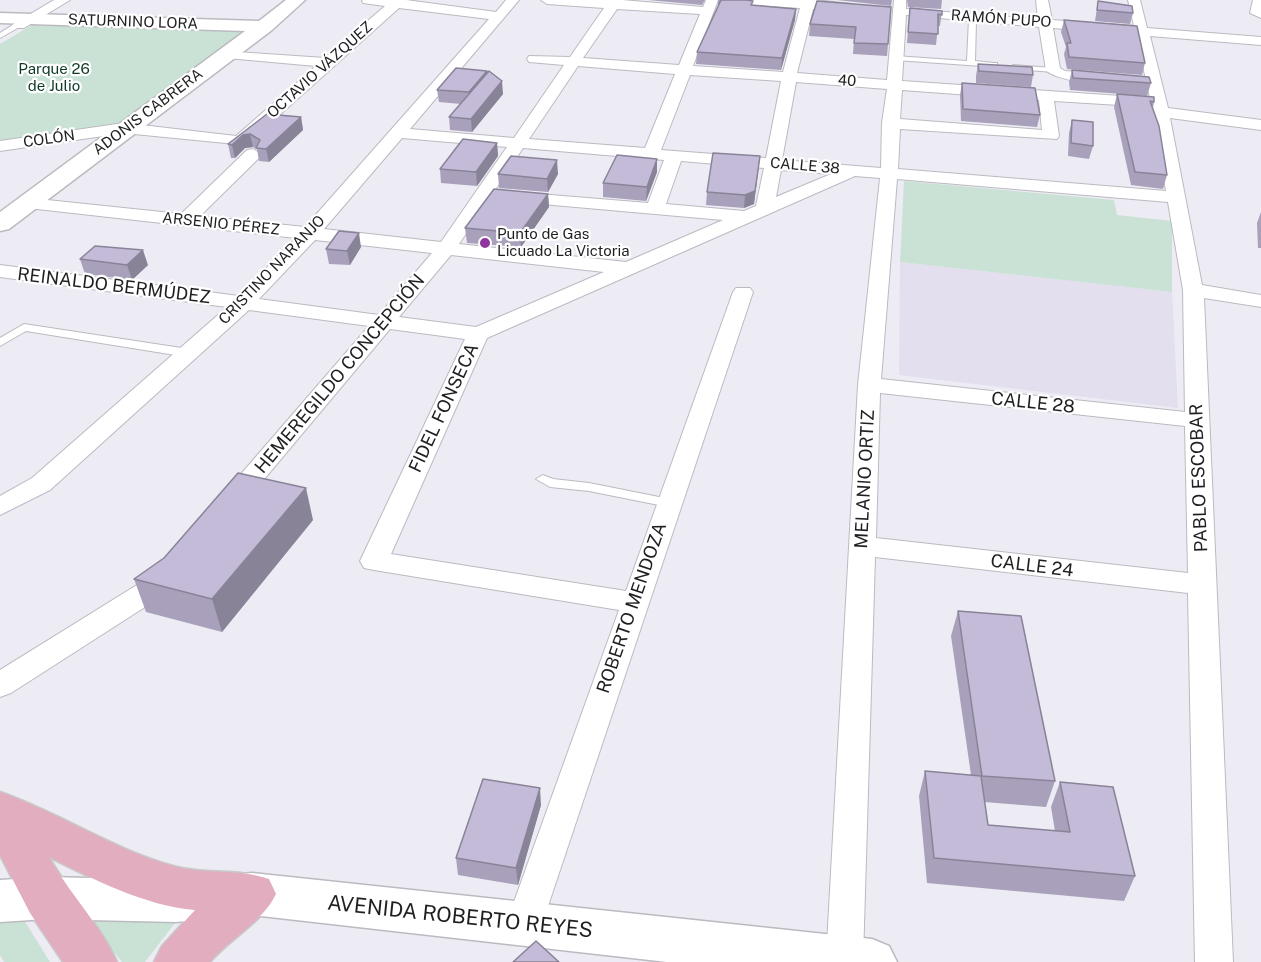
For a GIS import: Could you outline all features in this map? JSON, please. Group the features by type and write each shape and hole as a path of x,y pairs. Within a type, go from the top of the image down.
{"main road":[{"path":"0,812 6,823 5,838 0,852"},
{"path":"0,812 110,865 176,888 252,894"},
{"path":"0,812 47,898 92,962"},
{"path":"179,962 207,930 252,894"}],"street":[{"path":"24,22 64,0"},
{"name":"ADONIS CABRERA","path":"0,224 124,128 266,26 297,0"},
{"path":"368,0 499,16"},
{"name":"CRISTINO NARANJO","path":"0,507 41,484 244,303 310,234 513,0"},
{"path":"546,0 710,5 651,154"},
{"path":"741,0 808,2 864,9"},
{"path":"989,0 989,18"},
{"path":"1042,0 1053,70 1062,75 1120,80"},
{"name":"PABLO ESCOBAR","path":"1134,0 1176,197 1193,290 1214,962"},
{"path":"1259,0 1257,13 1261,14"},
{"name":"OCTAVIO VÁZQUEZ","path":"240,141 397,2"},
{"name":"HEMEREGILDO CONCEPCIÓN","path":"217,519 446,249 614,2"},
{"path":"765,208 789,77 808,2"},
{"name":"RAMÓN PUPO","path":"895,7 989,18 1261,41"},
{"name":"MELANIO ORTIZ","path":"858,960 862,546 869,385 889,173 895,58 895,7"},
{"name":"SATURNINO LORA","path":"0,18 24,22 266,26"},
{"path":"227,54 327,63"},
{"name":"40","path":"534,58 1046,95 1155,95 1261,125"},
{"path":"890,123 1051,136 1046,95"},
{"name":"COLÓN","path":"0,146 124,128 240,141"},
{"name":"CALLE 38","path":"397,133 1176,197"},
{"path":"185,220 253,154"},
{"path":"655,209 674,156"},
{"name":"FIDEL FONSECA","path":"634,602 374,561 478,334 854,170"},
{"path":"483,194 744,217"},
{"name":"ARSENIO PÉREZ","path":"28,203 629,268"},
{"name":"REINALDO BERMÚDEZ","path":"0,271 478,334"},
{"path":"1193,290 1261,301"},
{"name":"ROBERTO MENDOZA","path":"525,924 634,602 743,292"},
{"name":"CALLE 28","path":"869,385 1197,420"},
{"name":"CALLE 24","path":"862,546 1203,585"},
{"path":"0,685 163,582 178,564"},
{"name":"AVENIDA ROBERTO REYES","path":"0,901 47,898 176,901 252,894 858,960"}],"lane":[{"path":"971,63 974,19 989,18"},
{"path":"0,36 24,22"},
{"path":"895,58 1053,70"},
{"path":"0,342 24,327 188,353"},
{"path":"543,479 550,483 589,487 669,502"}],"shaded area":[{"path":"900,262 1172,292 1178,408 899,375"}],"green space":[{"name":"Parque 26 de Julio","path":"35,23 252,28 117,125 0,142 0,44"},
{"path":"904,181 1114,200 1117,215 1172,221 1172,292 900,262"},
{"path":"185,910 145,962 122,962 82,913"},
{"path":"19,912 50,962 4,962 0,955 0,915"}],"building":[{"path":"721,0 747,0 753,1 751,5 796,9 782,58 697,52"},
{"path":"817,1 891,7 888,44 854,43 856,27 810,24"},
{"path":"1098,1 1132,6 1133,13 1097,10"},
{"path":"910,8 942,11 942,15 938,14 938,34 908,32"},
{"path":"1064,20 1137,26 1145,63 1069,57 1067,43 1071,43"},
{"path":"978,64 1032,67 1033,75 979,71"},
{"path":"456,68 487,71 469,92 437,90"},
{"path":"1072,70 1149,77 1151,83 1073,78"},
{"path":"489,71 502,81 471,119 449,117"},
{"path":"962,83 1035,88 1040,115 963,109"},
{"path":"1117,94 1154,97 1154,102 1150,101 1159,126 1167,175 1135,172"},
{"path":"267,114 301,117 266,149 256,148 260,140 250,134 243,135 232,145 228,144"},
{"path":"1072,120 1093,122 1093,146 1071,143"},
{"path":"463,139 497,143 476,172 440,169"},
{"path":"713,153 760,156 755,191 745,195 707,192"},
{"path":"617,155 657,159 647,187 603,183"},
{"path":"511,156 557,160 547,179 498,174"},
{"path":"494,189 548,194 520,233 465,228"},
{"path":"339,231 359,233 347,251 326,249"},
{"path":"95,246 143,250 127,265 80,259"},
{"path":"238,473 306,488 212,599 134,579 164,558"},
{"path":"958,611 1021,616 1055,781 982,776"},
{"path":"925,771 981,776 988,825 1070,832 1060,782 1113,787 1135,876 934,858"},
{"path":"483,779 540,788 516,868 456,858"},
{"path":"536,941 559,962 513,962"}],"place":[{"name":"Punto de Gas Licuado La Victoria","path":"485,243"}]}
